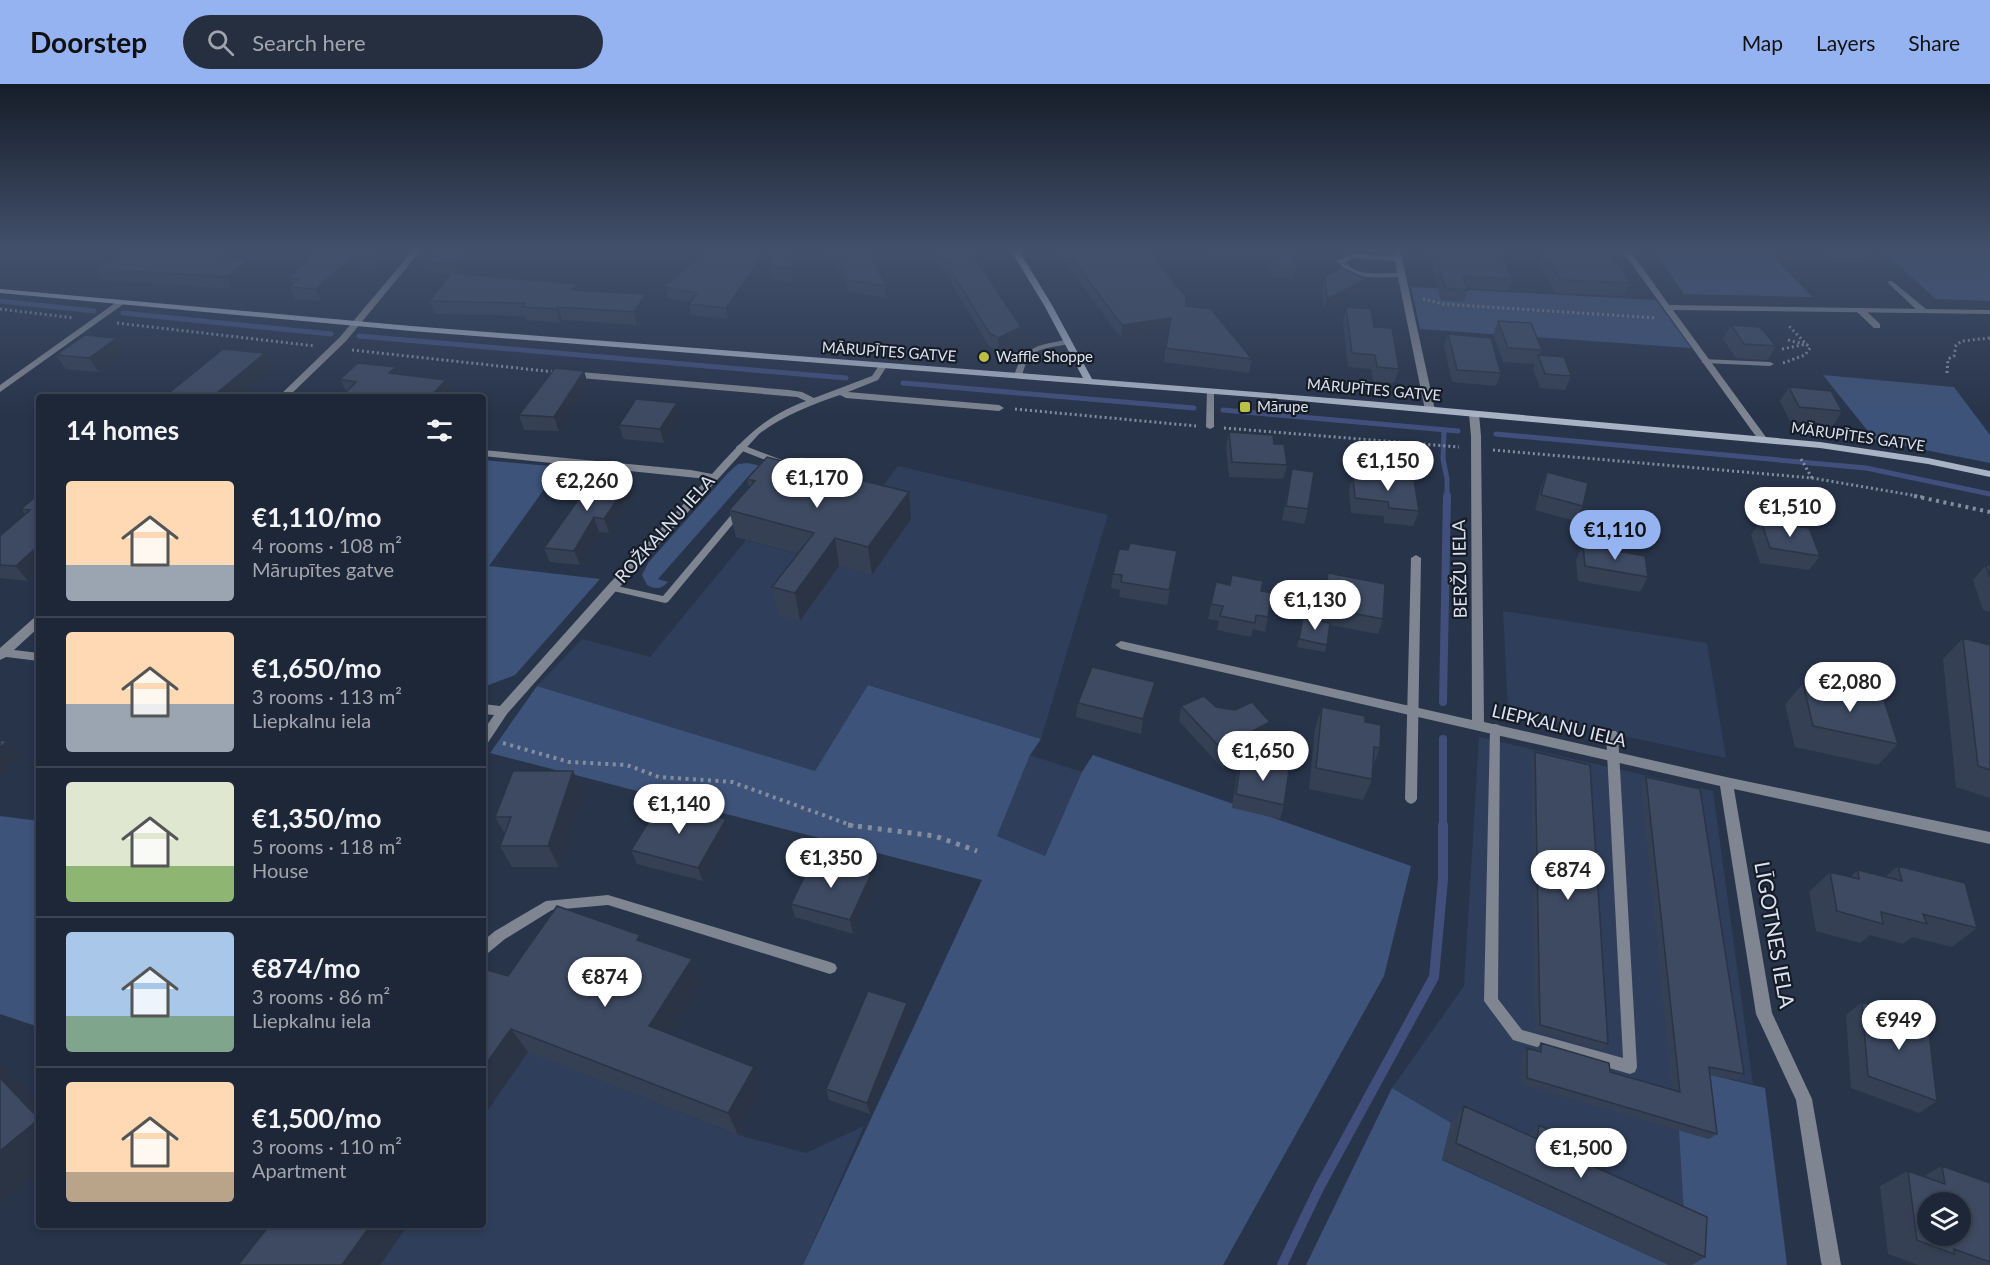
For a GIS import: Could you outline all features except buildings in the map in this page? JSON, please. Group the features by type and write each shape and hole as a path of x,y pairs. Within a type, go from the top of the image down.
{"street":[{"path":"0,389 119,304"},
{"name":"MĀRUPĪTES GATVE","path":"133,304 354,324 1209,391 1763,440 1873,451 1990,474"},
{"path":"284,394 333,348 371,304"},
{"path":"1047,304 1089,381"},
{"path":"1408,304 1430,410"},
{"path":"1667,304 1763,440"},
{"path":"1669,307 1990,312"},
{"path":"883,366 874,378 893,399"},
{"path":"566,373 799,394 811,400"},
{"name":"ROŽKALNU IELA","path":"486,736 503,711 612,588 740,447 769,420 811,400 874,378"},
{"path":"840,391 846,394 999,408"},
{"name":"BERŽU IELA","path":"1474,414 1470,448 1478,725"},
{"path":"486,453 712,477"},
{"path":"1,653 36,623"},
{"name":"LIEPKALNU IELA","path":"1121,645 1414,712 1495,728 1612,757 1990,838"},
{"path":"1,653 36,657"},
{"path":"486,709 503,711"},
{"name":"LĪGOTNES IELA","path":"1726,782 1764,1014 1804,1099 1832,1265"}],"lane":[{"path":"1915,304 1923,311"},
{"path":"1860,310 1876,326"},
{"path":"1018,376 1022,360 1027,353 1066,342"},
{"path":"1706,361 1770,364"},
{"path":"1209,391 1210,427"},
{"path":"740,447 791,465"},
{"path":"773,472 780,463"},
{"path":"612,588 665,600 750,499"},
{"path":"1411,800 1416,558"},
{"path":"1495,728 1491,1000 1518,1035 1630,1067 1612,734"},
{"path":"486,947 500,935 550,905 608,900 830,968"}],"path":[{"path":"1445,304 1677,319"},
{"path":"0,309 566,373"},
{"path":"1770,364 1796,360 1805,355 1810,348 1784,320"},
{"path":"1947,373 1948,359 1954,356 1956,345 1962,341 1990,338"},
{"path":"1788,340 1807,345"},
{"path":"1782,349 1807,345"},
{"path":"999,408 1812,478 1927,498 1990,512"},
{"path":"1808,470 1812,478"},
{"path":"486,740 569,762 627,765 659,777 732,782 850,826 935,836 977,851"}],"shaded area":[{"path":"1415,304 1659,304 1691,348 1420,329"},
{"path":"1823,375 1954,387 1990,435 1990,463 1875,440"},
{"path":"486,460 560,467 489,566 600,579 515,675 486,686"},
{"path":"738,464 762,466 758,471 754,470 658,579 668,582 658,588 647,585 642,575 648,563 728,473"},
{"path":"898,466 1108,515 1041,739 869,685 815,771 537,686 582,639 650,657 746,540 872,575 866,508"},
{"path":"1503,611 1707,643 1726,758 1508,711"},
{"path":"868,685 1041,739 1030,755 997,836 1045,856 1082,772 1093,755 1411,866 1384,976 1223,1265 803,1265 982,880 490,753 537,686 815,771"},
{"path":"1479,737 1713,791 1753,1084 1702,1073 1709,1139 1680,1131 1685,1231 1683,1265 1669,1265 1442,1159 1450,1123 1392,1088 1464,986"},
{"path":"1030,755 1082,772 1045,856 997,836"},
{"path":"0,816 36,821 36,1026 0,1014"},
{"path":"496,1039 738,1135 806,1153 864,1126 803,1265 380,1265 406,1228 486,1228 486,1113 512,1075"},
{"path":"1702,1073 1765,1088 1787,1265 1683,1265 1685,1231 1679,1130 1709,1139"},
{"path":"1392,1088 1451,1123 1442,1160 1669,1265 1306,1265"}],"waterway":[{"path":"29,304 94,311"},
{"path":"123,313 331,334"},
{"path":"359,336 846,378"},
{"path":"903,383 1194,408"},
{"path":"1223,410 1458,431"},
{"path":"1444,430 1443,459 1447,479 1447,496"},
{"path":"1496,434 1866,468 1990,494"},
{"path":"1443,702 1447,496"},
{"path":"1282,1265 1319,1188 1434,977 1443,879 1443,739"}],"place":[{"name":"Waffle Shoppe","path":"984,357"},
{"name":"Mārupe","path":"1245,407"}]}
